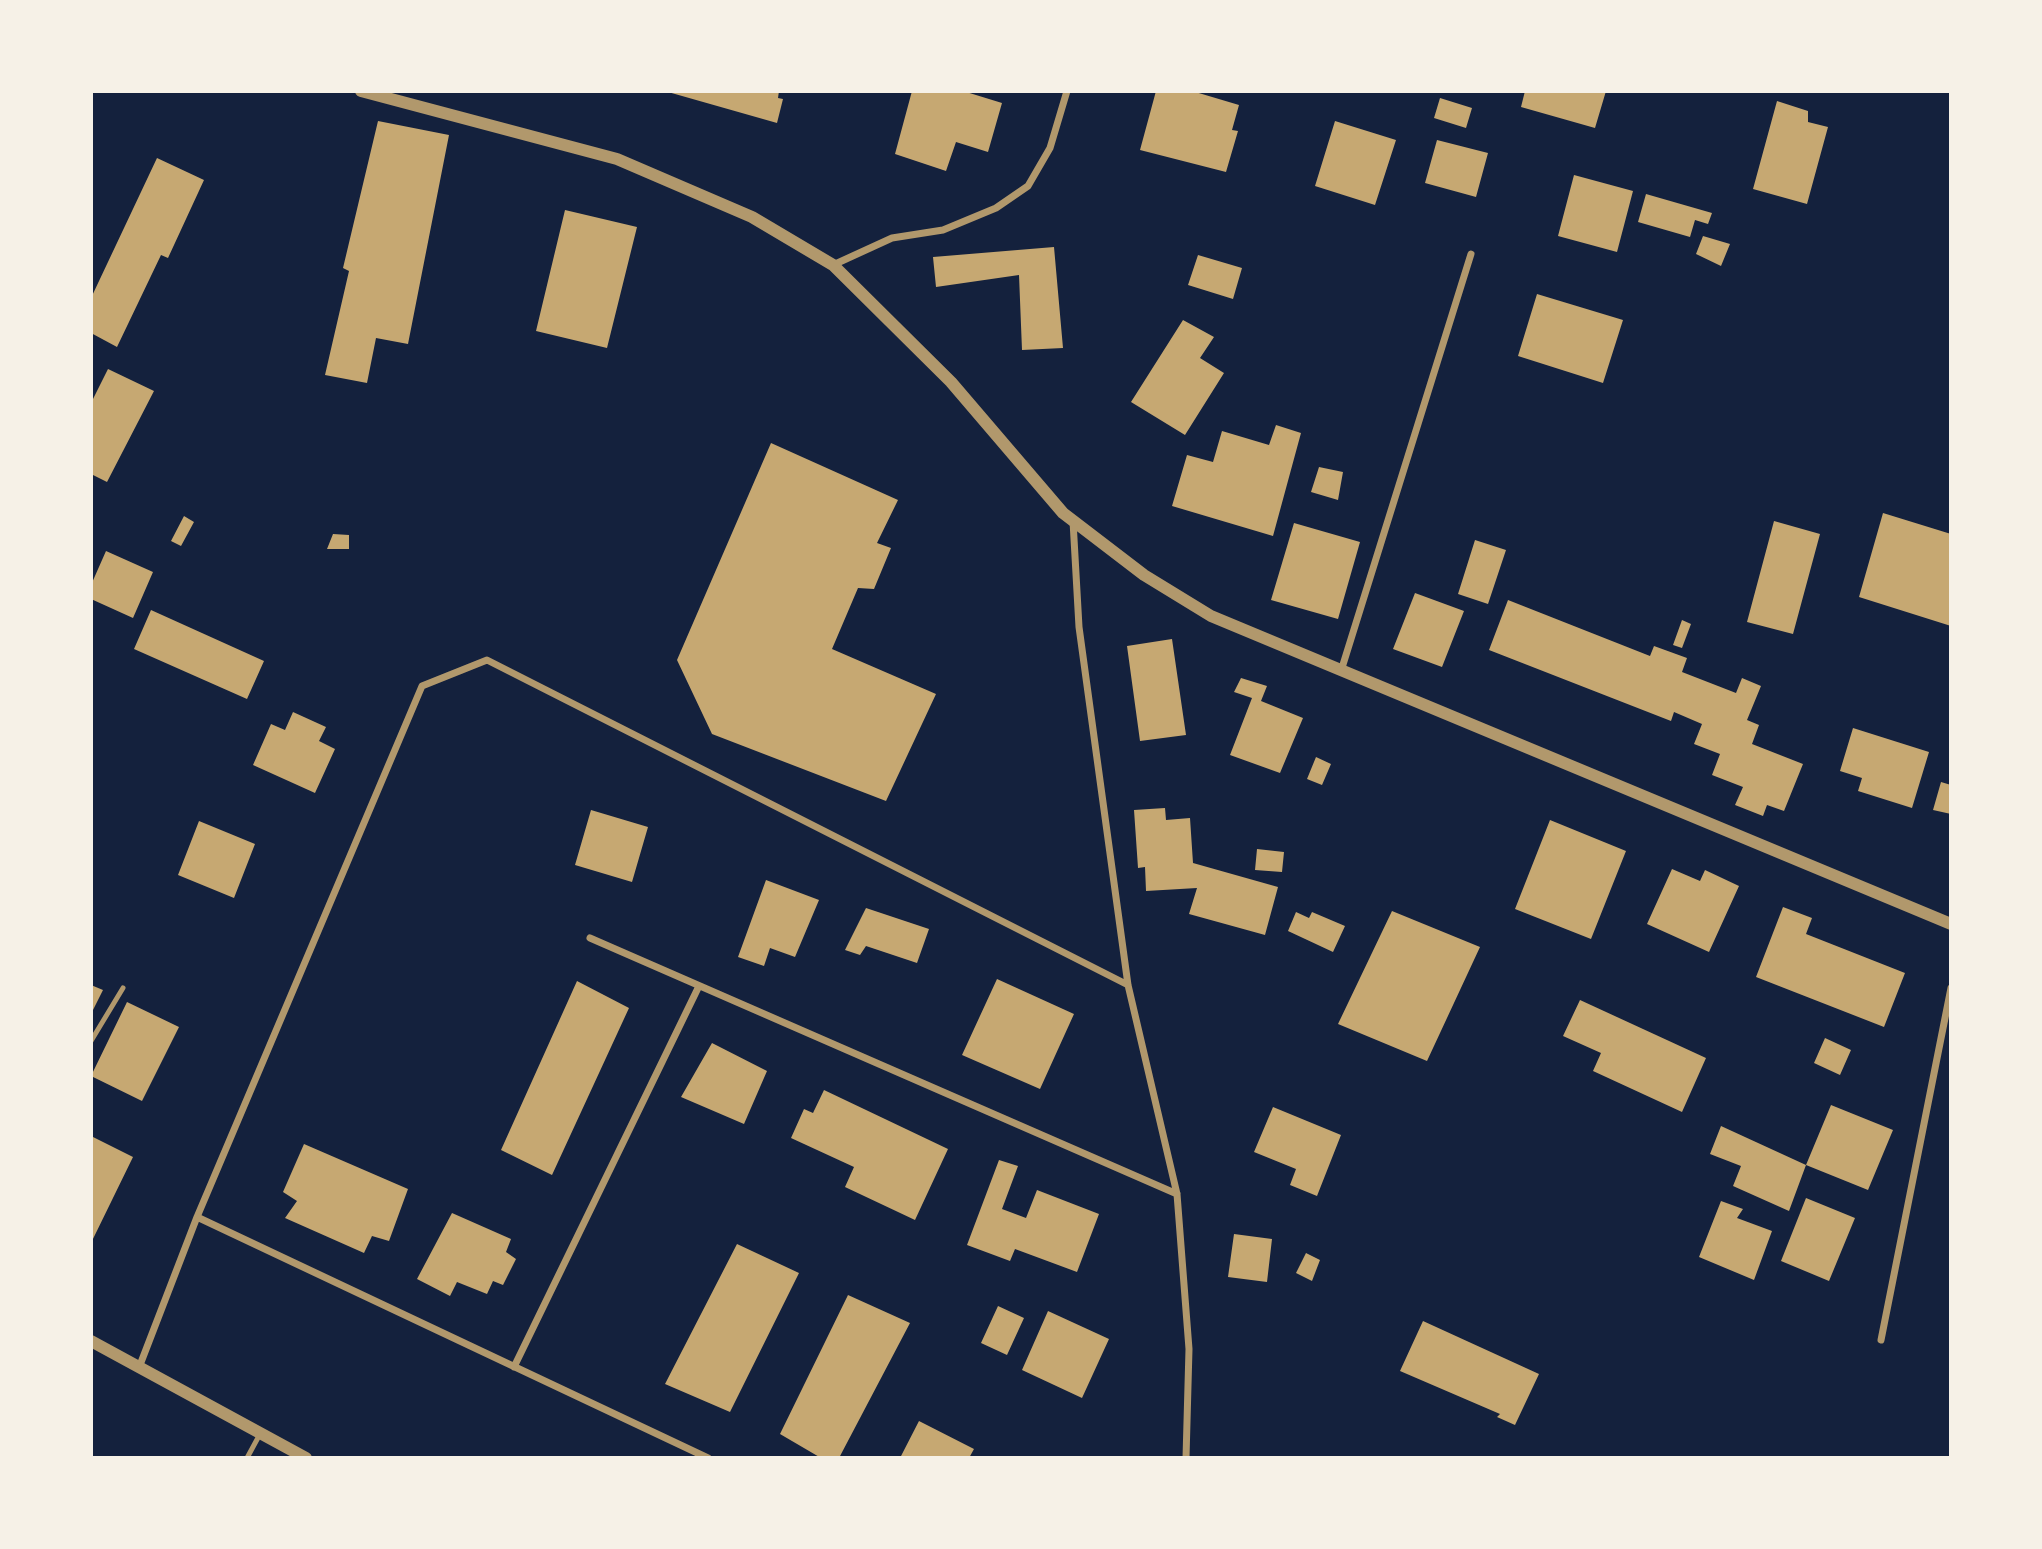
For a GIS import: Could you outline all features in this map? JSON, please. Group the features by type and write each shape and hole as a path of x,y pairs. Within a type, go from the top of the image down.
{"street":[{"path":"361,91 617,159 752,217 833,265 951,382 1073,520 1144,575 1211,615 1951,925"},
{"path":"833,265 892,238 943,230 985,213 1028,186 1050,148 1068,91"},
{"path":"1341,671 1471,254"},
{"path":"1073,520 1079,627 1128,985 1177,1194 1189,1349 1186,1458"},
{"path":"140,1365 197,1217 422,686 487,660 1128,985"},
{"path":"590,938 1177,1194"},
{"path":"514,1367 699,986"},
{"path":"1881,1339 1951,988"},
{"path":"197,1217 708,1458"},
{"path":"91,1341 140,1365 306,1458"}],"lane":[{"path":"91,1041 123,988"},
{"path":"247,1458 260,1434"}],"building":[{"path":"779,91 778,98 783,99 777,123 668,92"},
{"path":"912,91 963,91 1002,103 988,152 956,142 946,171 895,154"},
{"path":"1156,91 1192,91 1239,105 1232,130 1238,131 1226,172 1140,150"},
{"path":"1525,91 1606,91 1595,128 1521,107"},
{"path":"1440,98 1472,108 1466,128 1434,118"},
{"path":"1777,101 1808,111 1808,122 1828,127 1807,204 1753,189"},
{"path":"378,121 449,135 408,344 376,338 367,383 325,375 349,271 343,268"},
{"path":"1335,121 1396,140 1375,205 1315,186"},
{"path":"1437,140 1488,153 1476,197 1425,183"},
{"path":"157,158 204,180 168,258 161,255 117,347 91,333 91,298"},
{"path":"1574,175 1633,191 1617,252 1558,236"},
{"path":"1646,194 1712,213 1708,224 1695,220 1690,237 1638,222"},
{"path":"565,210 637,227 607,348 536,331"},
{"path":"1703,236 1730,244 1721,266 1696,254"},
{"path":"1054,247 1063,348 1022,350 1019,275 936,287 933,257"},
{"path":"1198,255 1242,268 1233,299 1188,285"},
{"path":"1537,294 1623,320 1603,383 1518,356"},
{"path":"1183,320 1214,337 1200,358 1224,373 1185,435 1131,402"},
{"path":"108,369 154,391 107,482 91,474 91,403"},
{"path":"1276,425 1301,433 1273,536 1172,506 1187,455 1213,462 1222,431 1269,445"},
{"path":"771,443 898,500 877,543 891,548 874,589 858,588 832,649 936,694 886,801 712,734 677,660"},
{"path":"1319,467 1343,472 1338,500 1311,492"},
{"path":"1883,513 1951,534 1951,626 1859,597"},
{"path":"184,516 194,522 181,546 171,541"},
{"path":"1774,521 1820,534 1793,634 1747,622"},
{"path":"1294,523 1360,542 1338,619 1271,600"},
{"path":"333,534 349,535 349,549 327,549"},
{"path":"1475,540 1506,550 1488,604 1458,594"},
{"path":"106,551 153,572 133,618 91,599 91,585"},
{"path":"1415,593 1464,611 1442,667 1393,649"},
{"path":"1508,600 1650,656 1654,646 1687,658 1682,672 1736,693 1742,678 1761,686 1747,720 1759,725 1752,744 1803,764 1784,811 1767,805 1763,816 1735,805 1743,787 1712,775 1720,754 1694,744 1702,724 1674,712 1671,721 1489,650"},
{"path":"151,610 264,661 247,699 134,649"},
{"path":"1682,620 1691,624 1682,648 1673,645"},
{"path":"1172,639 1186,735 1140,741 1127,646"},
{"path":"1241,678 1267,686 1261,701 1303,718 1280,773 1230,755 1252,698 1234,692"},
{"path":"293,712 326,727 319,741 335,749 315,793 253,765 271,724 285,730"},
{"path":"1853,728 1929,752 1912,808 1858,791 1862,778 1840,771"},
{"path":"1316,757 1331,764 1322,785 1307,779"},
{"path":"1941,782 1951,785 1951,814 1933,810"},
{"path":"1165,808 1166,820 1190,818 1193,863 1278,887 1265,935 1189,914 1197,888 1146,891 1145,867 1138,868 1134,810"},
{"path":"591,810 648,827 632,882 575,865"},
{"path":"1550,820 1626,851 1591,939 1515,909"},
{"path":"199,821 255,844 234,898 178,875"},
{"path":"1257,849 1284,852 1282,872 1255,870"},
{"path":"1672,869 1700,881 1705,870 1739,886 1709,952 1647,924"},
{"path":"766,880 819,900 795,957 770,948 764,966 738,957"},
{"path":"1783,907 1812,918 1806,934 1905,973 1884,1027 1756,977"},
{"path":"866,908 929,929 917,963 866,946 860,955 845,950"},
{"path":"1392,911 1480,947 1427,1061 1338,1024"},
{"path":"1296,912 1309,918 1312,912 1345,926 1333,952 1288,931"},
{"path":"997,979 1074,1014 1040,1089 962,1055"},
{"path":"577,981 629,1008 552,1175 501,1150"},
{"path":"91,985 103,990 91,1014"},
{"path":"1580,1000 1706,1058 1682,1112 1593,1071 1601,1053 1563,1036"},
{"path":"127,1002 179,1027 142,1101 91,1076"},
{"path":"1825,1038 1851,1050 1840,1075 1814,1063"},
{"path":"712,1043 767,1071 744,1124 681,1097"},
{"path":"824,1090 948,1149 915,1220 845,1187 854,1167 791,1138 804,1109 813,1113"},
{"path":"1831,1105 1893,1130 1868,1190 1806,1165"},
{"path":"1273,1107 1341,1135 1317,1196 1290,1185 1296,1169 1254,1152"},
{"path":"1721,1126 1806,1165 1789,1211 1733,1186 1741,1166 1710,1154"},
{"path":"91,1136 133,1157 91,1243"},
{"path":"304,1144 408,1189 389,1241 372,1236 364,1253 285,1218 297,1201 283,1192"},
{"path":"999,1160 1018,1166 1002,1209 1026,1218 1037,1190 1099,1214 1077,1272 1015,1249 1010,1261 967,1245"},
{"path":"1806,1198 1855,1218 1829,1281 1781,1261"},
{"path":"1721,1201 1743,1209 1737,1218 1772,1231 1754,1280 1699,1257"},
{"path":"452,1213 511,1239 506,1252 516,1259 503,1285 493,1281 487,1294 457,1282 450,1296 417,1279"},
{"path":"1234,1234 1272,1239 1267,1282 1228,1277"},
{"path":"737,1244 799,1273 730,1412 665,1384"},
{"path":"1306,1253 1320,1260 1312,1281 1296,1273"},
{"path":"848,1295 910,1323 839,1458 821,1458 780,1434"},
{"path":"998,1306 1024,1318 1007,1355 981,1343"},
{"path":"1048,1311 1109,1339 1082,1398 1022,1370"},
{"path":"1423,1321 1539,1374 1515,1425 1497,1417 1500,1414 1400,1371"},
{"path":"919,1421 974,1449 969,1458 900,1458"}]}
